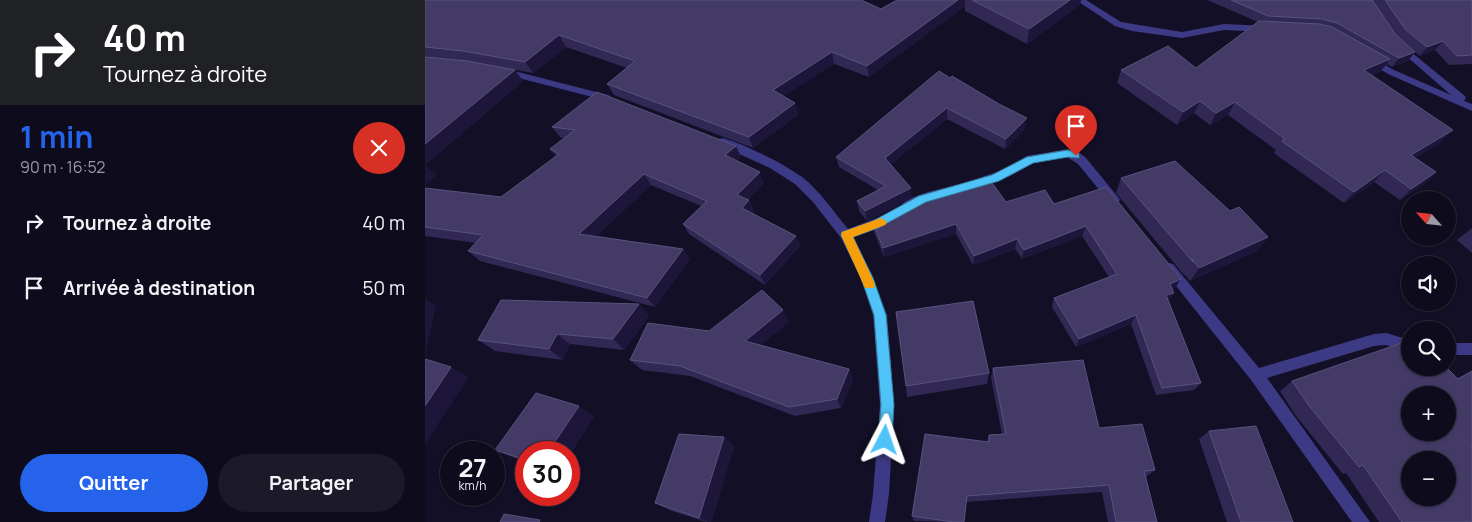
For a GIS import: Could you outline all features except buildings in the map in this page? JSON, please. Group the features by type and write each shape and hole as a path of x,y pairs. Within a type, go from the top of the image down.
{"street":[{"path":"1080,0 1118,24 1132,28 1182,35 1195,34 1223,27 1277,29"},
{"path":"1394,41 1472,108"},
{"path":"1360,54 1391,72 1472,108"},
{"path":"494,70 616,101"},
{"path":"714,138 774,165 799,181 817,199 846,235 867,278 880,315 887,405 881,494 877,522"},
{"path":"846,235 875,225 923,199 995,178 1031,159 1068,154 1076,156 1083,161 1120,207"},
{"path":"1163,260 1256,375 1362,522"},
{"path":"1256,375 1374,340 1386,339 1401,343"},
{"path":"1456,349 1472,348"}],"slow traffic":[{"path":"869,284 846,235 881,222"}],"route":[{"path":"885,440 887,405 880,315 867,278 846,235 875,225 923,199 995,178 1031,159 1068,154 1076,156"}]}
